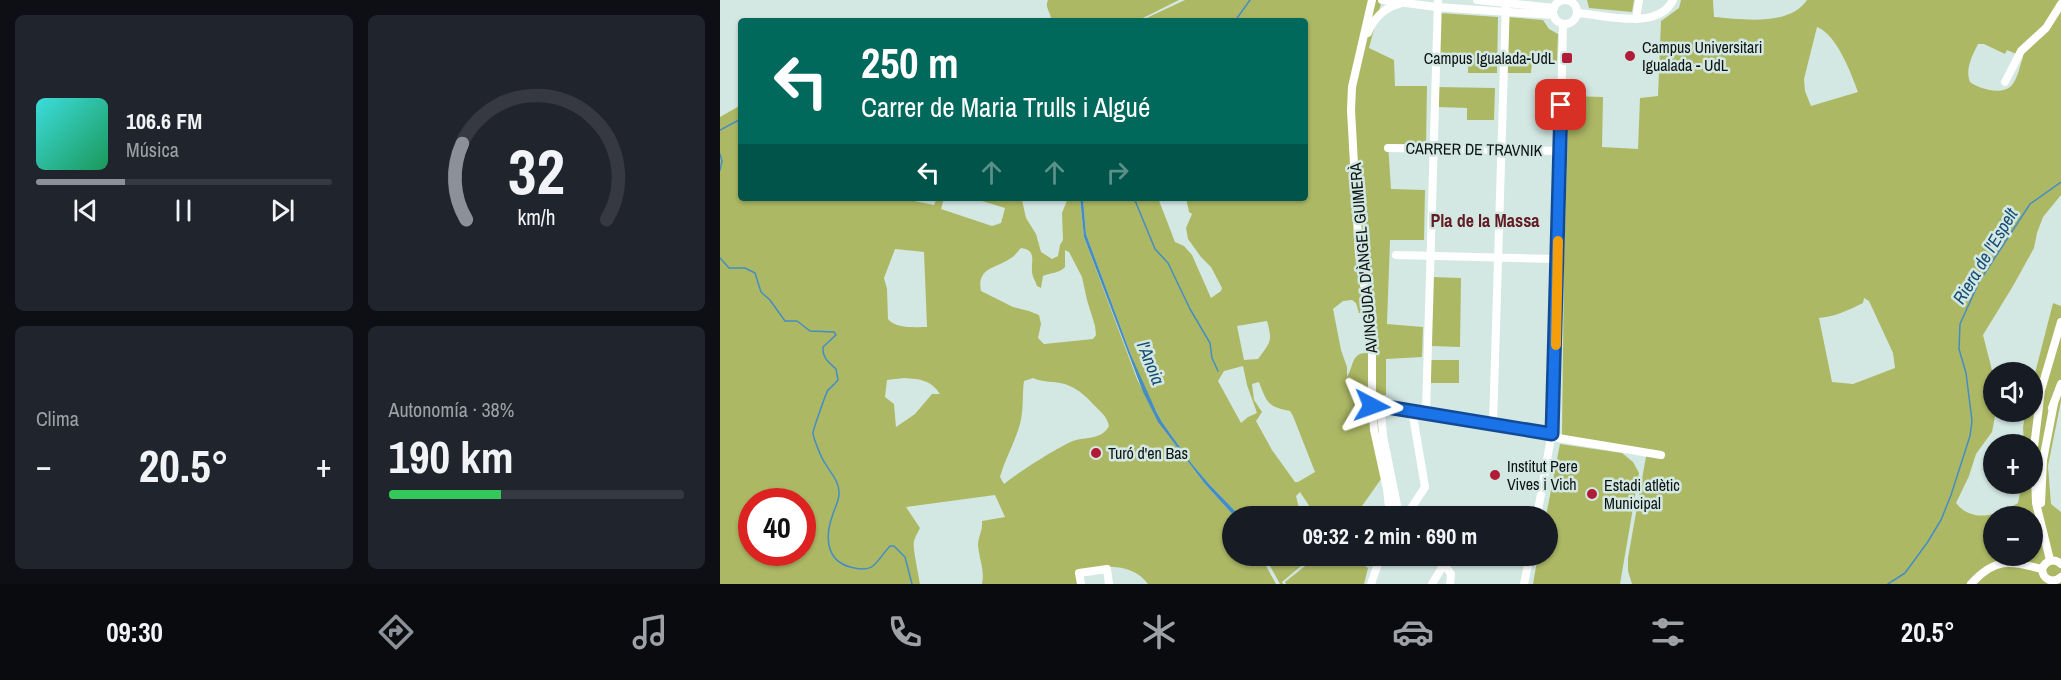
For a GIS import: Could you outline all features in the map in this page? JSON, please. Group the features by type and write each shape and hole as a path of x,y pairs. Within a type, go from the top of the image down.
{"street":[{"name":"AVINGUDA D'ÀNGEL GUIMERÀ","path":"1372,0 1352,87 1351,110 1359,254 1372,333 1372,401 1381,412 1383,436 1397,506"},
{"path":"1382,0 1437,3 1504,11 1553,12"},
{"path":"1477,0 1505,1 1553,12"},
{"path":"1568,0 1575,5 1577,14 1572,22 1563,24 1557,21 1553,12 1559,2 1568,0"},
{"path":"1636,19 1639,0"},
{"path":"1577,14 1652,19 1663,14 1673,0"},
{"path":"1493,424 1505,1"},
{"path":"1351,110 1370,27 1384,11 1393,5 1404,3"},
{"path":"1426,412 1437,3"},
{"path":"2005,81 2021,51 2046,28 2061,4"},
{"path":"1539,506 1552,434 1563,24"},
{"name":"CARRER DE TRAVNIK","path":"1388,148 1560,151"},
{"path":"1396,255 1558,259"},
{"path":"2037,506 2034,447 2041,390 2061,322"},
{"path":"2036,500 2038,455 2044,430 2061,384"},
{"path":"2042,506 2043,460 2054,404"},
{"name":"AVINGUDA D'ÀNGEL GUIMERÀ","path":"1377,408 1389,506"},
{"path":"1377,408 1426,412 1552,434 1558,438 1661,455"},
{"path":"1412,410 1425,487 1413,506"},
{"path":"2043,532 2050,560"},
{"path":"2042,569 2050,560 2061,564"},
{"path":"1971,584 1980,574 1996,563 2012,563 2042,569"},
{"path":"1371,584 1377,566"},
{"path":"1432,584 1443,566"},
{"path":"1445,566 1451,574 1450,584"},
{"path":"1524,584 1528,566"},
{"path":"1081,584 1079,573 1107,569 1109,584"},
{"path":"2042,569 2046,578 2058,580"}],"green space":[{"path":"1048,0 1179,0 1143,18 1050,18 1047,6"},
{"path":"1185,0 1382,0 1369,48 1394,60 1395,86 1427,86 1426,145 1388,144 1391,189 1425,190 1424,240 1390,240 1387,324 1423,327 1422,357 1386,359 1386,395 1378,396 1386,472 1362,506 1309,506 1300,492 1296,496 1298,506 1230,506 1192,464 1162,422 1147,394 1131,355 1086,234 1083,201 1159,201 1175,242 1184,246 1192,255 1211,298 1222,288 1211,267 1188,239 1186,228 1192,214 1189,212 1187,201 1308,201 1308,18 1146,18","holes":["1352,300 1356,303 1359,313 1365,314 1368,353 1356,357 1347,377 1347,367 1341,350 1333,309 1343,301","1267,321 1270,333 1269,342 1258,359 1244,360 1237,326","1243,366 1257,413 1241,423 1218,381 1224,371","1259,382 1264,395 1273,406 1290,411 1315,472 1298,482 1295,482 1272,450 1256,421 1262,412 1254,400 1252,384"]},
{"path":"1587,0 1634,0 1632,12 1589,8"},
{"path":"1681,0 1713,0 1714,17 1751,20 1777,18 1789,14 1799,9 1807,0 2061,0 2061,195 2043,217 2034,248 1983,335 1990,362 1983,362 1983,422 1994,422 1991,434 1983,434 1983,444 1976,454 1969,476 1956,503 1970,514 1983,515 1983,566 2043,566 2043,506 2012,506 2018,503 2020,494 2043,494 2043,434 2023,434 2023,427 2024,422 2043,422 2043,362 2038,362 2053,303 2061,306 2061,401 2048,466 2051,504 2061,512 2061,584 1632,584 1628,571 1628,558 1647,451 1562,435 1569,96 1603,97 1602,147 1638,149 1640,98 1658,96 1661,21 1679,8","holes":["1817,27 1824,31 1837,46 1858,92 1811,106 1805,91 1804,79","1978,44 1984,44 2005,54 2007,50 2023,57 2012,85 1997,91 1985,89 1970,82 1969,67","1864,298 1869,301 1893,353 1895,368 1853,384 1832,382 1819,318 1847,311 1863,303"]},
{"path":"1440,13 1498,17 1497,73 1468,73 1468,59 1438,57"},
{"path":"1507,17 1543,20 1549,29 1558,34 1557,61 1532,61 1531,73 1506,73"},
{"path":"1438,87 1495,88 1494,120 1467,120 1467,108 1438,107"},
{"path":"738,107 738,201 914,201 934,205 936,201 943,201 941,209 992,226 1001,223 1005,208 982,201 1022,201 1026,218 1036,234 1041,252 1052,259 1058,256 1063,240 1062,213 1067,201 1080,201 1084,237 1137,379 1158,421 1205,484 1225,506 1222,506 1222,566 1266,566 1276,584 1148,584 1142,577 1126,569 1099,567 1081,570 1077,584 982,584 978,545 982,521 1005,517 995,495 906,507 920,528 914,544 920,584 720,584 720,117","holes":["1021,248 1026,249 1032,257 1032,272 1037,286 1041,288 1043,276 1060,271 1065,267 1065,250 1069,252 1082,277 1095,326 1096,335 1093,339 1044,344 1038,338 1041,324 1039,315 1013,307 981,291 982,277 989,269 1006,261","895,249 924,252 927,327 901,326 888,319 887,289 884,278","904,378 929,383 940,394 932,394 915,414 896,427 894,404 885,397 887,380","1033,378 1059,383 1082,393 1106,418 1109,426 1099,435 1076,440 1061,447 1004,484 1000,477 1020,424 1024,381"]},
{"path":"1432,277 1461,278 1460,347 1431,346"},
{"path":"1431,360 1459,360 1459,383 1431,383"},
{"name":"Estadi atlètic Municipal","path":"1560,444 1622,453 1633,462 1639,473 1620,584 1533,584 1536,566 1558,566 1558,506 1548,506"},
{"path":"1270,566 1301,566 1282,582 1283,584 1280,584"},
{"path":"1305,566 1365,566 1368,568 1364,584 1286,584 1285,582"}],"water":[{"path":"1080,201 1083,201 1086,234 1131,355 1156,411 1192,464 1230,506 1225,506 1205,484 1158,422 1143,392 1084,237"}],"waterway":[{"path":"1237,18 1250,0"},
{"path":"720,130 738,121"},
{"path":"720,154 722,161 720,170"},
{"name":"Riera de l'Espelt","path":"1888,584 1905,573 1941,520 1970,436 1972,421 1966,373 1959,349 1960,324 1979,282 2030,204 2061,182"},
{"path":"1135,201 1155,249 1168,263 1190,309 1210,343 1212,358 1218,371"},
{"path":"720,258 729,268 745,268 755,273 761,292 770,300 785,321 797,321 810,331 834,332 836,335 823,347 823,351 826,360 836,369 838,380 828,390 813,433 822,458 839,488 839,497 830,522 829,546 836,559 842,564 859,569 870,568 890,546 894,546 905,557 912,584"}],"slow traffic":[{"path":"1556,345 1558,241"}],"place":[{"name":"Campus Universitari Igualada - UdL","path":"1630,56"},
{"name":"Campus Igualada-UdL","path":"1567,58"},
{"name":"Turó d'en Bas","path":"1096,453"},
{"name":"Institut Pere Vives i Vich","path":"1495,475"},
{"name":"Estadi atlètic Municipal","path":"1592,494"}],"district":[{"name":"Pla de la Massa","path":"1485,220"}],"route":[{"path":"1372,406 1372,410 1379,409 1381,406 1552,434 1561,105"}],"water label":[{"name":"l'Anoia","path":"1151,363"}]}
